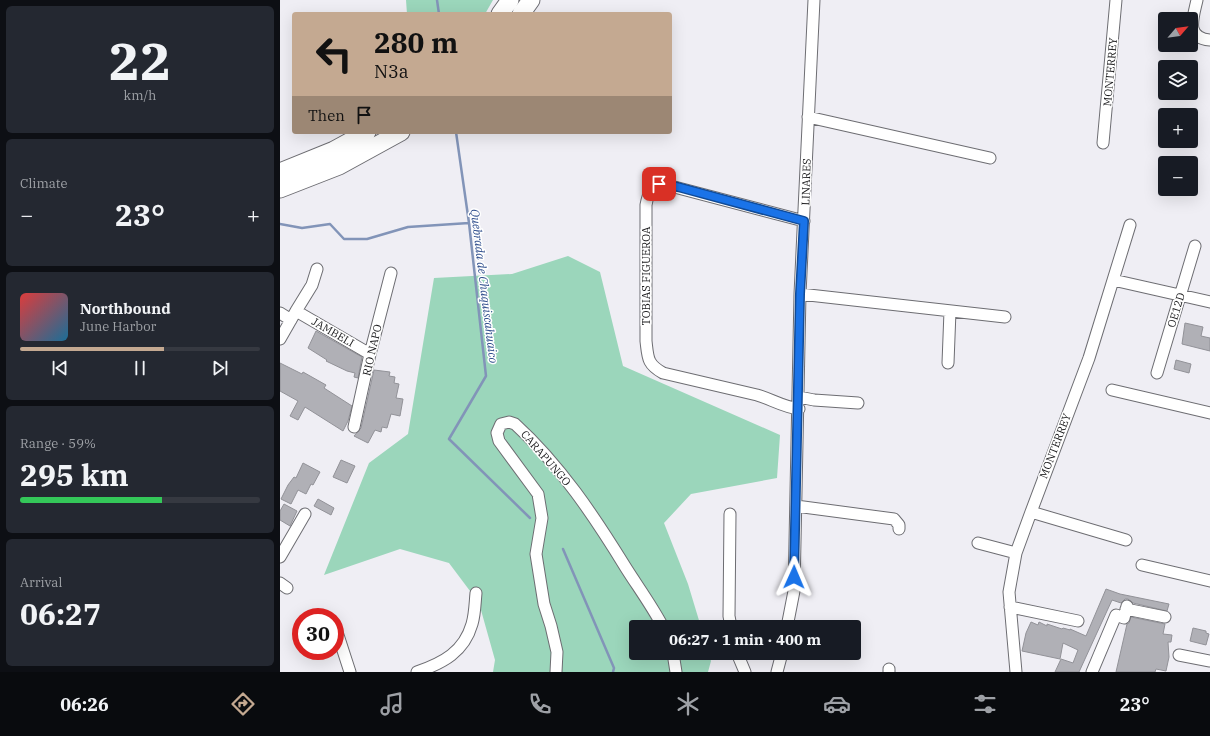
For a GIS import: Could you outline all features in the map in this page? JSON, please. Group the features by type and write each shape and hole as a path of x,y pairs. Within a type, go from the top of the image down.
{"highway":[{"path":"501,12 510,0"},
{"path":"522,12 531,0"},
{"path":"280,172 334,150 363,134"},
{"path":"280,189 339,166 397,134"}],"street":[{"name":"LINARES","path":"788,620 794,591 799,408 800,294 814,0"},
{"name":"MONTERREY","path":"1103,143 1116,0"},
{"path":"1197,0 1192,25 1194,33 1201,39 1210,40"},
{"path":"808,117 990,158"},
{"name":"TOBIAS FIGUEROA","path":"799,408 787,408 769,398 663,373 653,367 648,355 646,341 646,205 649,192 655,186 663,184 804,221"},
{"name":"MONTERREY","path":"1016,672 1009,592 1016,553 1089,358 1130,225"},
{"name":"OE12D","path":"1157,373 1196,246"},
{"path":"280,340 312,286 317,269"},
{"name":"RIO NAPO","path":"354,427 370,354 391,273"},
{"path":"1113,280 1210,302"},
{"path":"800,294 1006,317"},
{"path":"948,363 950,311"},
{"name":"JAMBELI","path":"280,313 294,316 370,354"},
{"path":"1112,390 1210,413"},
{"path":"799,397 814,400 858,403"},
{"name":"CARAPUNGO","path":"556,672 556,652 551,626 544,604 536,554 542,518 538,494 499,441 497,433 501,424 509,422 515,424 544,452 603,531 659,620"},
{"path":"796,506 894,519 899,525 899,529"},
{"path":"1031,512 1126,540"},
{"path":"280,557 305,514"},
{"path":"730,514 730,620"},
{"path":"978,543 1016,553"},
{"path":"1142,564 1210,581"},
{"path":"417,672 431,667 456,652 464,642 473,623 476,593"},
{"path":"1010,607 1078,621"},
{"path":"1092,672 1116,615 1124,618 1126,608 1165,617"},
{"path":"344,654 350,672"},
{"path":"1179,655 1210,661"},
{"path":"674,660 676,672"},
{"path":"739,660 745,672"},
{"path":"777,672 780,660"}],"green space":[{"path":"406,0 493,0 486,12 407,12"},
{"path":"568,256 600,272 623,366 780,435 777,478 691,494 664,523 688,584 699,620 629,620 629,660 711,660 708,672 493,672 495,660 479,603 449,563 400,549 324,575 369,463 408,434 434,278 512,274"}],"building":[{"path":"1185,323 1203,327 1201,336 1210,338 1210,351 1182,344"},
{"path":"316,331 362,357 358,378 354,377 355,373 347,371 326,361 327,360 308,348"},
{"path":"1176,360 1191,364 1189,373 1174,369"},
{"path":"280,363 302,374 303,372 326,385 324,388 352,406 348,421 343,431 305,407 298,420 290,416 298,401 280,391"},
{"path":"374,370 390,372 389,376 395,377 394,383 399,384 396,398 403,399 400,416 391,414 387,428 382,427 381,432 375,430 368,443 354,436 361,428"},
{"path":"341,460 355,466 347,483 333,477"},
{"path":"303,463 320,472 306,494 298,490 291,504 281,499 288,485 294,477 296,478"},
{"path":"318,499 334,508 331,515 314,506"},
{"path":"284,504 297,511 290,526 280,520 280,511"},
{"path":"1106,589 1120,594 1169,604 1167,611 1133,603 1128,599 1125,599 1121,603 1112,600 1079,672 1055,672 1061,659 1073,663 1078,650 1063,643 1060,659 1022,651 1026,633 1031,622 1038,625 1039,622 1047,626 1047,624 1062,629 1070,629 1086,636"},
{"path":"1131,617 1165,624 1163,634 1172,635 1171,642 1168,642 1169,657 1166,671 1156,669 1155,672 1116,672 1127,624 1129,623"},
{"path":"1193,628 1206,631 1206,633 1209,634 1206,645 1190,641"}],"waterway":[{"name":"Quebrada de Chaquiscahuaico","path":"437,0 439,12"},
{"name":"Quebrada de Chaquiscahuaico","path":"456,134 469,223 486,376 449,439 530,518"},
{"path":"280,224 302,228 330,224 344,239 367,239 408,227 469,223"},
{"name":"Quebrada de Chaquiscahuaico","path":"563,549 614,668 613,672"}],"route":[{"path":"659,184 678,187 804,221 800,294 799,408 794,577"}]}
